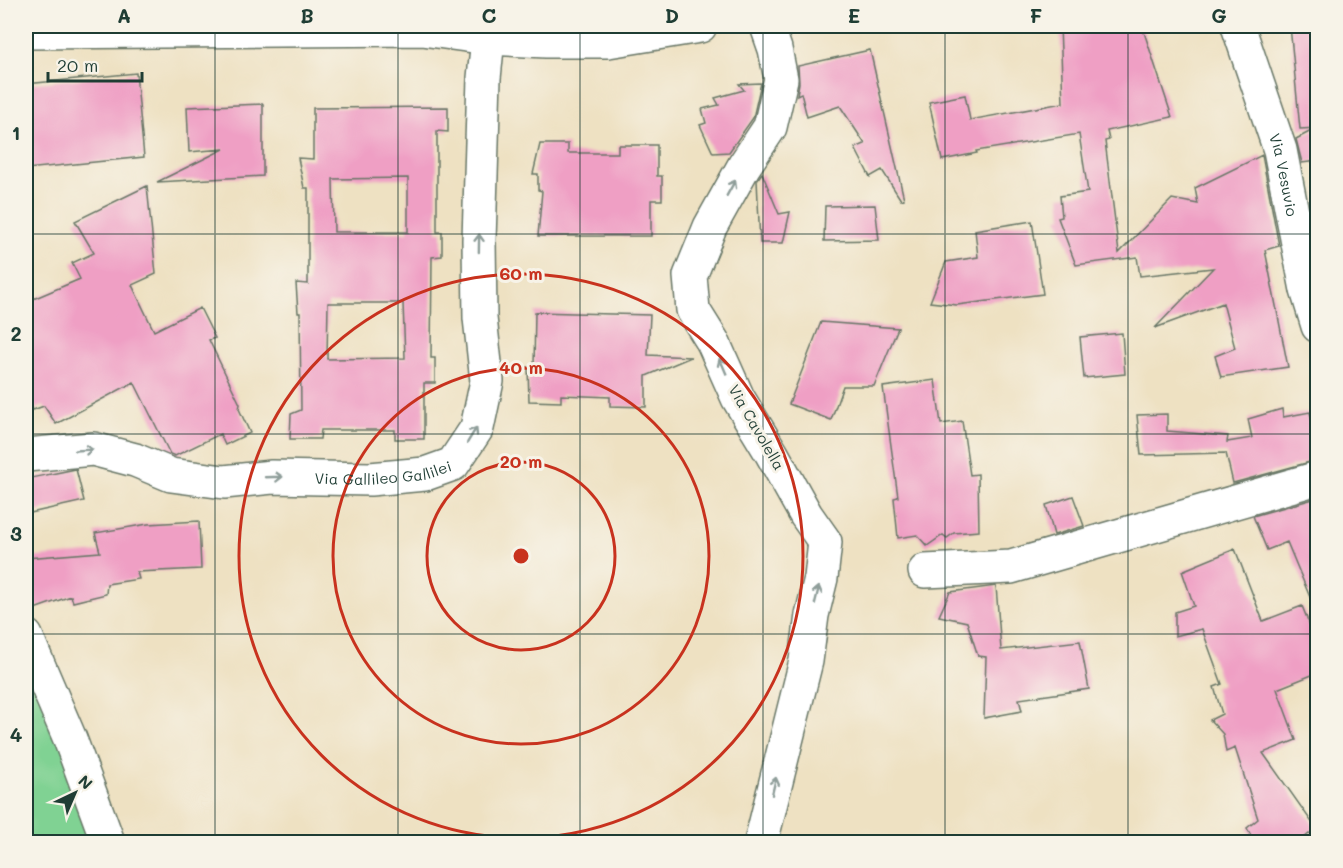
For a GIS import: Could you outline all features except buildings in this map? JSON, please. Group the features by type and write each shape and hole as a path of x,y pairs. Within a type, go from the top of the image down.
{"street":[{"path":"26,32 422,29 488,38 608,41 700,26"},
{"name":"Via Cavolella","path":"761,843 806,661 825,542 806,515 738,398 713,342 693,310 690,276 710,226 744,166 770,127 781,78 775,49 766,26"},
{"name":"Via Vesuvio","path":"1238,26 1280,150 1312,290 1317,326"},
{"name":"Via Gallileo Gallilei","path":"26,454 93,449 135,460 171,475 224,482 272,477 370,479 425,474 453,464 477,428 487,381 480,318 479,240 484,78 488,38"},
{"path":"926,571 1011,567 1317,478"},
{"path":"26,636 70,738 108,843"}],"green space":[{"path":"26,615 87,747 120,842 26,842"}]}
